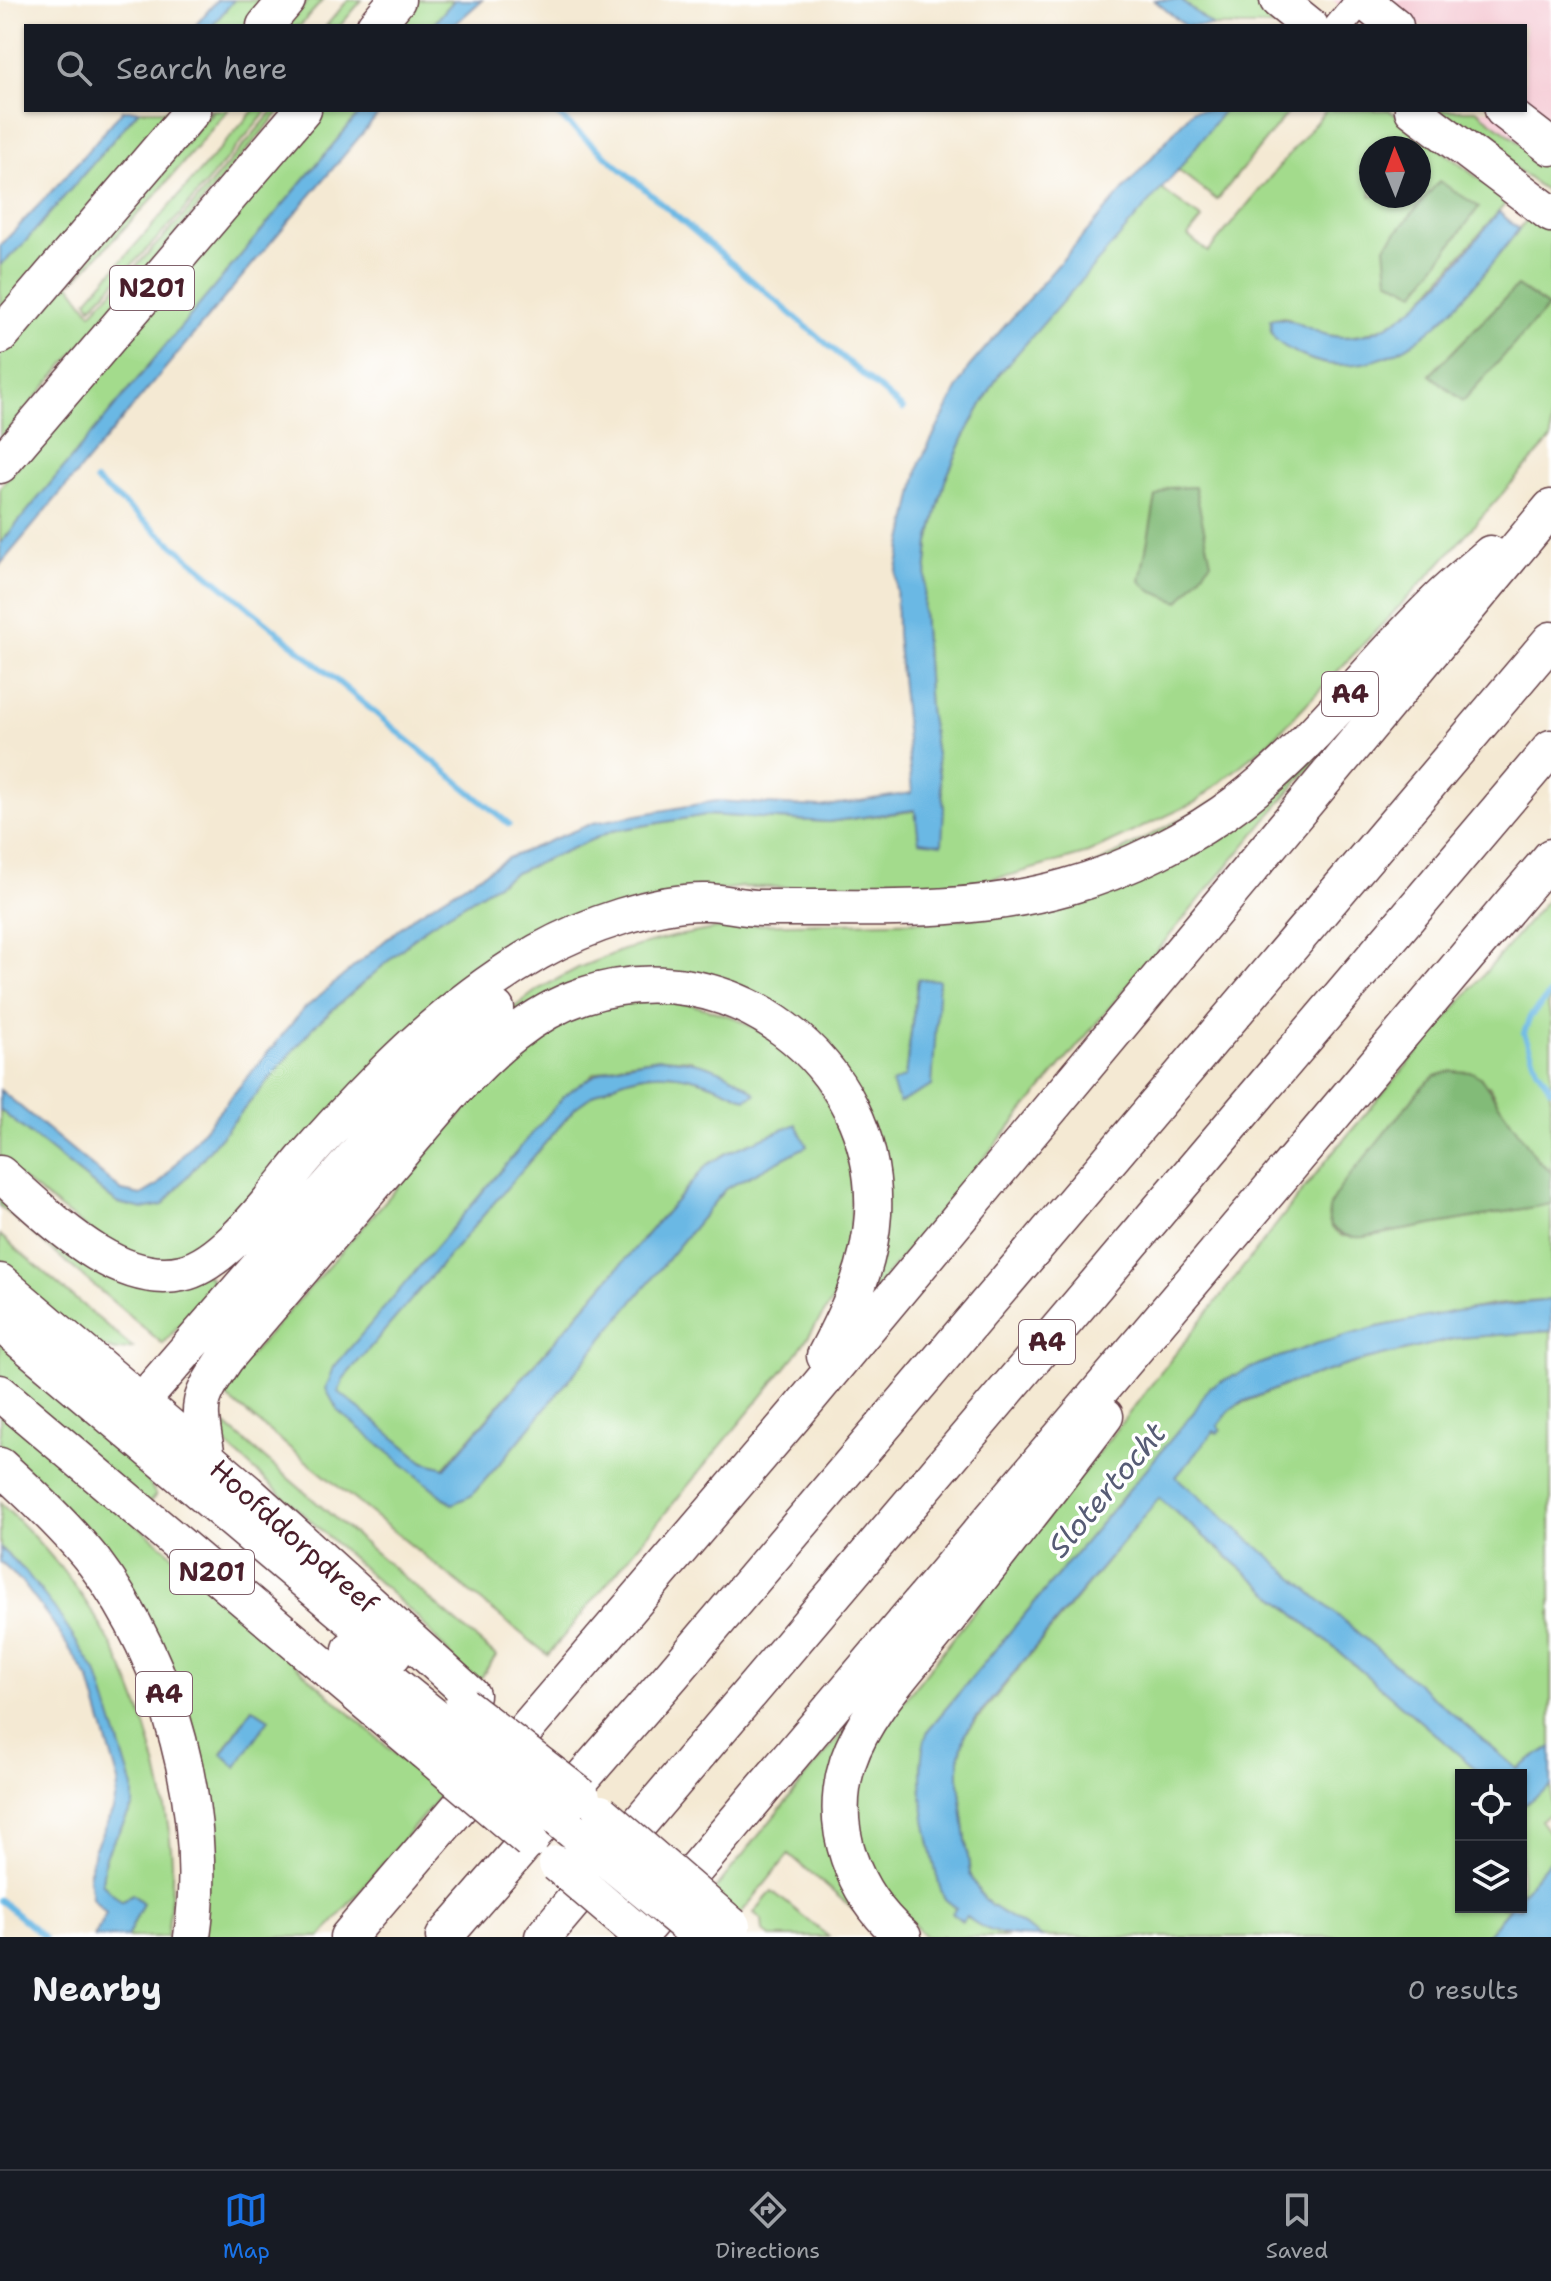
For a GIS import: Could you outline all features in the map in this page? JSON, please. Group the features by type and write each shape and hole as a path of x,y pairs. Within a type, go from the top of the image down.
{"highway":[{"path":"267,24 287,0"},
{"path":"377,24 397,0"},
{"path":"1278,0 1308,24"},
{"path":"1362,0 1392,24"},
{"name":"N201","path":"0,336 191,112"},
{"name":"N201","path":"0,465 301,112"},
{"path":"1416,112 1551,214"},
{"path":"1506,112 1551,147"},
{"name":"A4","path":"0,1174 79,1241 129,1271 146,1275 184,1273 201,1266 225,1249 329,1130 383,1074 434,1028 493,980 539,951 590,928 625,916 707,902 754,908 928,908 996,901 1066,887 1131,863 1174,842 1240,800 1309,739 1435,602 1551,500"},
{"name":"A4","path":"348,1937 793,1417 1551,508"},
{"name":"A4","path":"444,1937 682,1663 1551,640"},
{"name":"A4","path":"543,1937 1551,748"},
{"name":"A4","path":"640,1937 1551,857"},
{"name":"A4","path":"142,1401 420,1081 459,1040 499,1006 567,963 635,931 687,918 754,908"},
{"name":"A4","path":"207,1457 200,1415 203,1392 226,1358 488,1054 531,1021 568,1002 595,992 648,984 706,991 755,1010 777,1024 798,1039 833,1077 859,1129 869,1162 872,1188 871,1225 862,1277 853,1301 793,1417"},
{"name":"A4","path":"903,1937 875,1910 862,1891 843,1839 842,1786 854,1745 896,1684 1072,1460 1306,1145"},
{"name":"Hoofddorpdreef","path":"0,1282 207,1457 451,1719"},
{"name":"Hoofddorpdreef","path":"0,1323 154,1454 167,1491 194,1519 451,1719 580,1828"},
{"path":"72,1384 142,1401 154,1454"},
{"name":"Hoofddorpdreef","path":"0,1393 451,1719"},
{"name":"A4","path":"0,1466 28,1491 94,1562 126,1613 156,1673 178,1734 194,1828 196,1912 192,1937"},
{"path":"580,1828 640,1937"},
{"path":"580,1828 726,1933"}],"street":[{"path":"1331,24 1337,0"},
{"path":"1341,24 1362,0"}],"shaded area":[{"path":"1333,0 1551,0 1551,175 1465,112 1527,112 1527,24 1361,24"}],"green space":[{"path":"234,0 273,0 253,24 214,24"},
{"path":"309,0 323,0 302,24 289,24"},
{"path":"348,0 362,0 342,24 328,24"},
{"path":"413,0 454,0 434,24 393,24"},
{"path":"1181,0 1251,0 1282,24 1211,24"},
{"path":"137,112 177,112 0,319 0,265 19,249"},
{"path":"204,112 209,112 66,279 91,313 180,220 272,112 279,112 0,440 0,352"},
{"path":"212,112 226,112 155,196 73,282 70,278"},
{"path":"252,112 266,112 178,217 91,307 87,300"},
{"path":"318,112 360,112 0,544 0,487"},
{"path":"1222,112 1288,112 1217,200 1178,170"},
{"path":"1324,112 1392,112 1423,136 1359,136 1359,208 1431,208 1431,142 1508,201 1417,306 1387,326 1362,335 1343,337 1321,334 1284,317 1273,318 1271,332 1290,349 1322,363 1362,363 1392,353 1419,338 1444,317 1468,293 1529,217 1551,232 1551,439 1435,569 1272,740 1196,802 1088,853 1011,875 944,888 742,887 639,902 565,928 205,1247 164,1262 121,1254 0,1163 0,1110 117,1203 163,1205 314,1026 428,926 515,873 612,831 706,815 828,822 944,807 929,710 923,610 929,542 945,481 963,439 999,374 1160,188 1202,219 1188,236 1208,252","holes":["1517,286 1547,306 1463,401 1430,375"]},
{"path":"1440,112 1479,112 1551,166 1551,195"},
{"path":"1439,181 1479,207 1415,293 1388,279 1385,246 1417,208 1431,208 1431,191"},
{"path":"1517,286 1548,307 1463,401 1430,375"},
{"path":"1195,487 1211,562 1179,602 1151,591 1140,581 1156,497 1168,488"},
{"path":"1311,749 1320,755 866,1300 879,1163 766,1007 591,987 490,1026 537,990 578,968 623,950 672,937 736,925 939,921 1002,915","holes":["918,979 932,1085 892,1084 905,1077"]},
{"path":"1551,895 1551,1000 1548,1004 1551,1022 1551,1172 1516,1132 1489,1086 1424,1085 1332,1202 1332,1228 1342,1236 1364,1237 1551,1204 1551,1300 1492,1305 1377,1327 1260,1364 1198,1407 928,1730 921,1766 929,1833 942,1894 956,1908 953,1913 962,1921 966,1916 1005,1937 926,1937 883,1894 857,1830 859,1778 879,1733 1330,1156"},
{"path":"654,1001 690,1004 736,1018 773,1038 811,1075 839,1121 851,1166 851,1238 835,1297 795,1356 548,1655 219,1391 507,1062 532,1039 610,1004","holes":["660,1058 691,1060 746,1099 701,1080 660,1074 619,1082 576,1107 343,1379 338,1392 424,1462 444,1468 707,1165 729,1152 795,1125 806,1146 725,1189 471,1496 338,1411 334,1367 593,1074 626,1063"]},
{"path":"1452,1071 1472,1072 1480,1077 1538,1160 1551,1172 1551,1204 1364,1237 1341,1234 1329,1219 1331,1203 1339,1189 1424,1085 1435,1076"},
{"path":"0,1181 80,1249 206,1274 216,1283 163,1344 0,1206"},
{"path":"0,1235 133,1348 116,1351 88,1343 0,1268"},
{"path":"1551,1331 1551,1747 1517,1769 1175,1478 1214,1430 1221,1429 1218,1426 1233,1407 1293,1382 1357,1362 1458,1338"},
{"path":"0,1337 140,1455 145,1475 156,1495 148,1504 0,1379"},
{"path":"0,1408 167,1550 441,1795 321,1937 202,1937 185,1723 0,1452","holes":["252,1708 269,1719 235,1766 222,1753"]},
{"path":"212,1413 496,1656 476,1685 417,1617 220,1439"},
{"path":"1159,1498 1476,1769 1455,1769 1455,1913 1505,1913 1485,1937 1042,1937 990,1905 970,1874 959,1782 959,1759 965,1734"},
{"path":"0,1503 32,1534 84,1599 124,1669 139,1707 152,1748 171,1844 172,1884 167,1937 127,1937 143,1903 132,1894 122,1902 102,1884 105,1856 133,1806 98,1675 25,1571 0,1548"},
{"path":"846,1728 858,1905 855,1911 789,1854 722,1937 676,1937"},
{"path":"1551,1786 1551,1813 1540,1820 1551,1835 1551,1859 1527,1887 1527,1841 1527,1803"},
{"path":"772,1891 829,1937 770,1937 763,1931 762,1920 754,1913"}],"water":[{"path":"217,0 234,0 214,24 197,24"},
{"path":"454,0 482,0 455,24 434,24"},
{"path":"1154,0 1181,0 1211,24 1183,24"},
{"path":"121,112 137,112 19,249 0,265 0,246"},
{"path":"360,112 380,112 0,565 0,544"},
{"path":"1191,112 1222,112 1178,170 999,374 963,439 945,481 929,542 923,610 929,709 944,807 942,844 919,841 915,810 828,822 706,815 612,831 515,873 428,926 314,1026 163,1205 143,1209 117,1203 0,1110 0,1090 122,1191 141,1195 158,1185 303,1010 414,916 508,858 593,823 716,801 820,807 912,793 897,634 896,574 920,462 968,368"},
{"path":"1499,212 1519,229 1460,301 1415,342 1389,356 1360,364 1328,364 1295,353 1274,337 1270,320 1277,319 1292,321 1332,336 1358,336 1382,328 1427,296"},
{"path":"918,979 939,980 932,1086 899,1103 892,1083 905,1077"},
{"path":"660,1058 711,1067 735,1078 756,1094 746,1099 700,1080 659,1074 619,1082 576,1107 343,1379 339,1392 424,1462 445,1468 707,1165 729,1152 796,1124 807,1146 725,1189 513,1448 471,1496 452,1504 338,1411 326,1389 334,1367 564,1096 609,1069"},
{"path":"1551,1300 1551,1331 1458,1338 1357,1362 1293,1382 1231,1409 1218,1426 1221,1430 1217,1433 1214,1431 1176,1477 1517,1769 1476,1769 1159,1498 965,1734 959,1759 959,1782 970,1874 990,1905 1042,1937 1002,1934 984,1928 966,1916 962,1921 952,1913 956,1908 945,1899 940,1888 921,1787 923,1747 928,1730 1194,1412 1209,1387 1260,1364 1319,1343 1456,1311"},
{"path":"0,1548 25,1571 55,1609 98,1675 133,1787 133,1806 105,1856 102,1883 122,1902 132,1894 143,1903 127,1937 94,1937 106,1913 92,1898 89,1877 94,1850 113,1810 119,1782 90,1681 22,1582 0,1562"},
{"path":"252,1708 269,1719 236,1767 222,1754"},
{"path":"1551,1747 1551,1786 1527,1803 1527,1769 1517,1769"},
{"path":"1551,1859 1551,1937 1485,1937 1505,1913 1527,1913 1527,1887"}],"waterway":[{"path":"554,112 903,409"},
{"path":"96,481 509,824"},
{"path":"1551,993 1530,1017 1524,1033 1537,1068 1551,1089"},
{"path":"0,1900 44,1937"}],"water label":[{"name":"Slotertocht","path":"1107,1490"}]}
